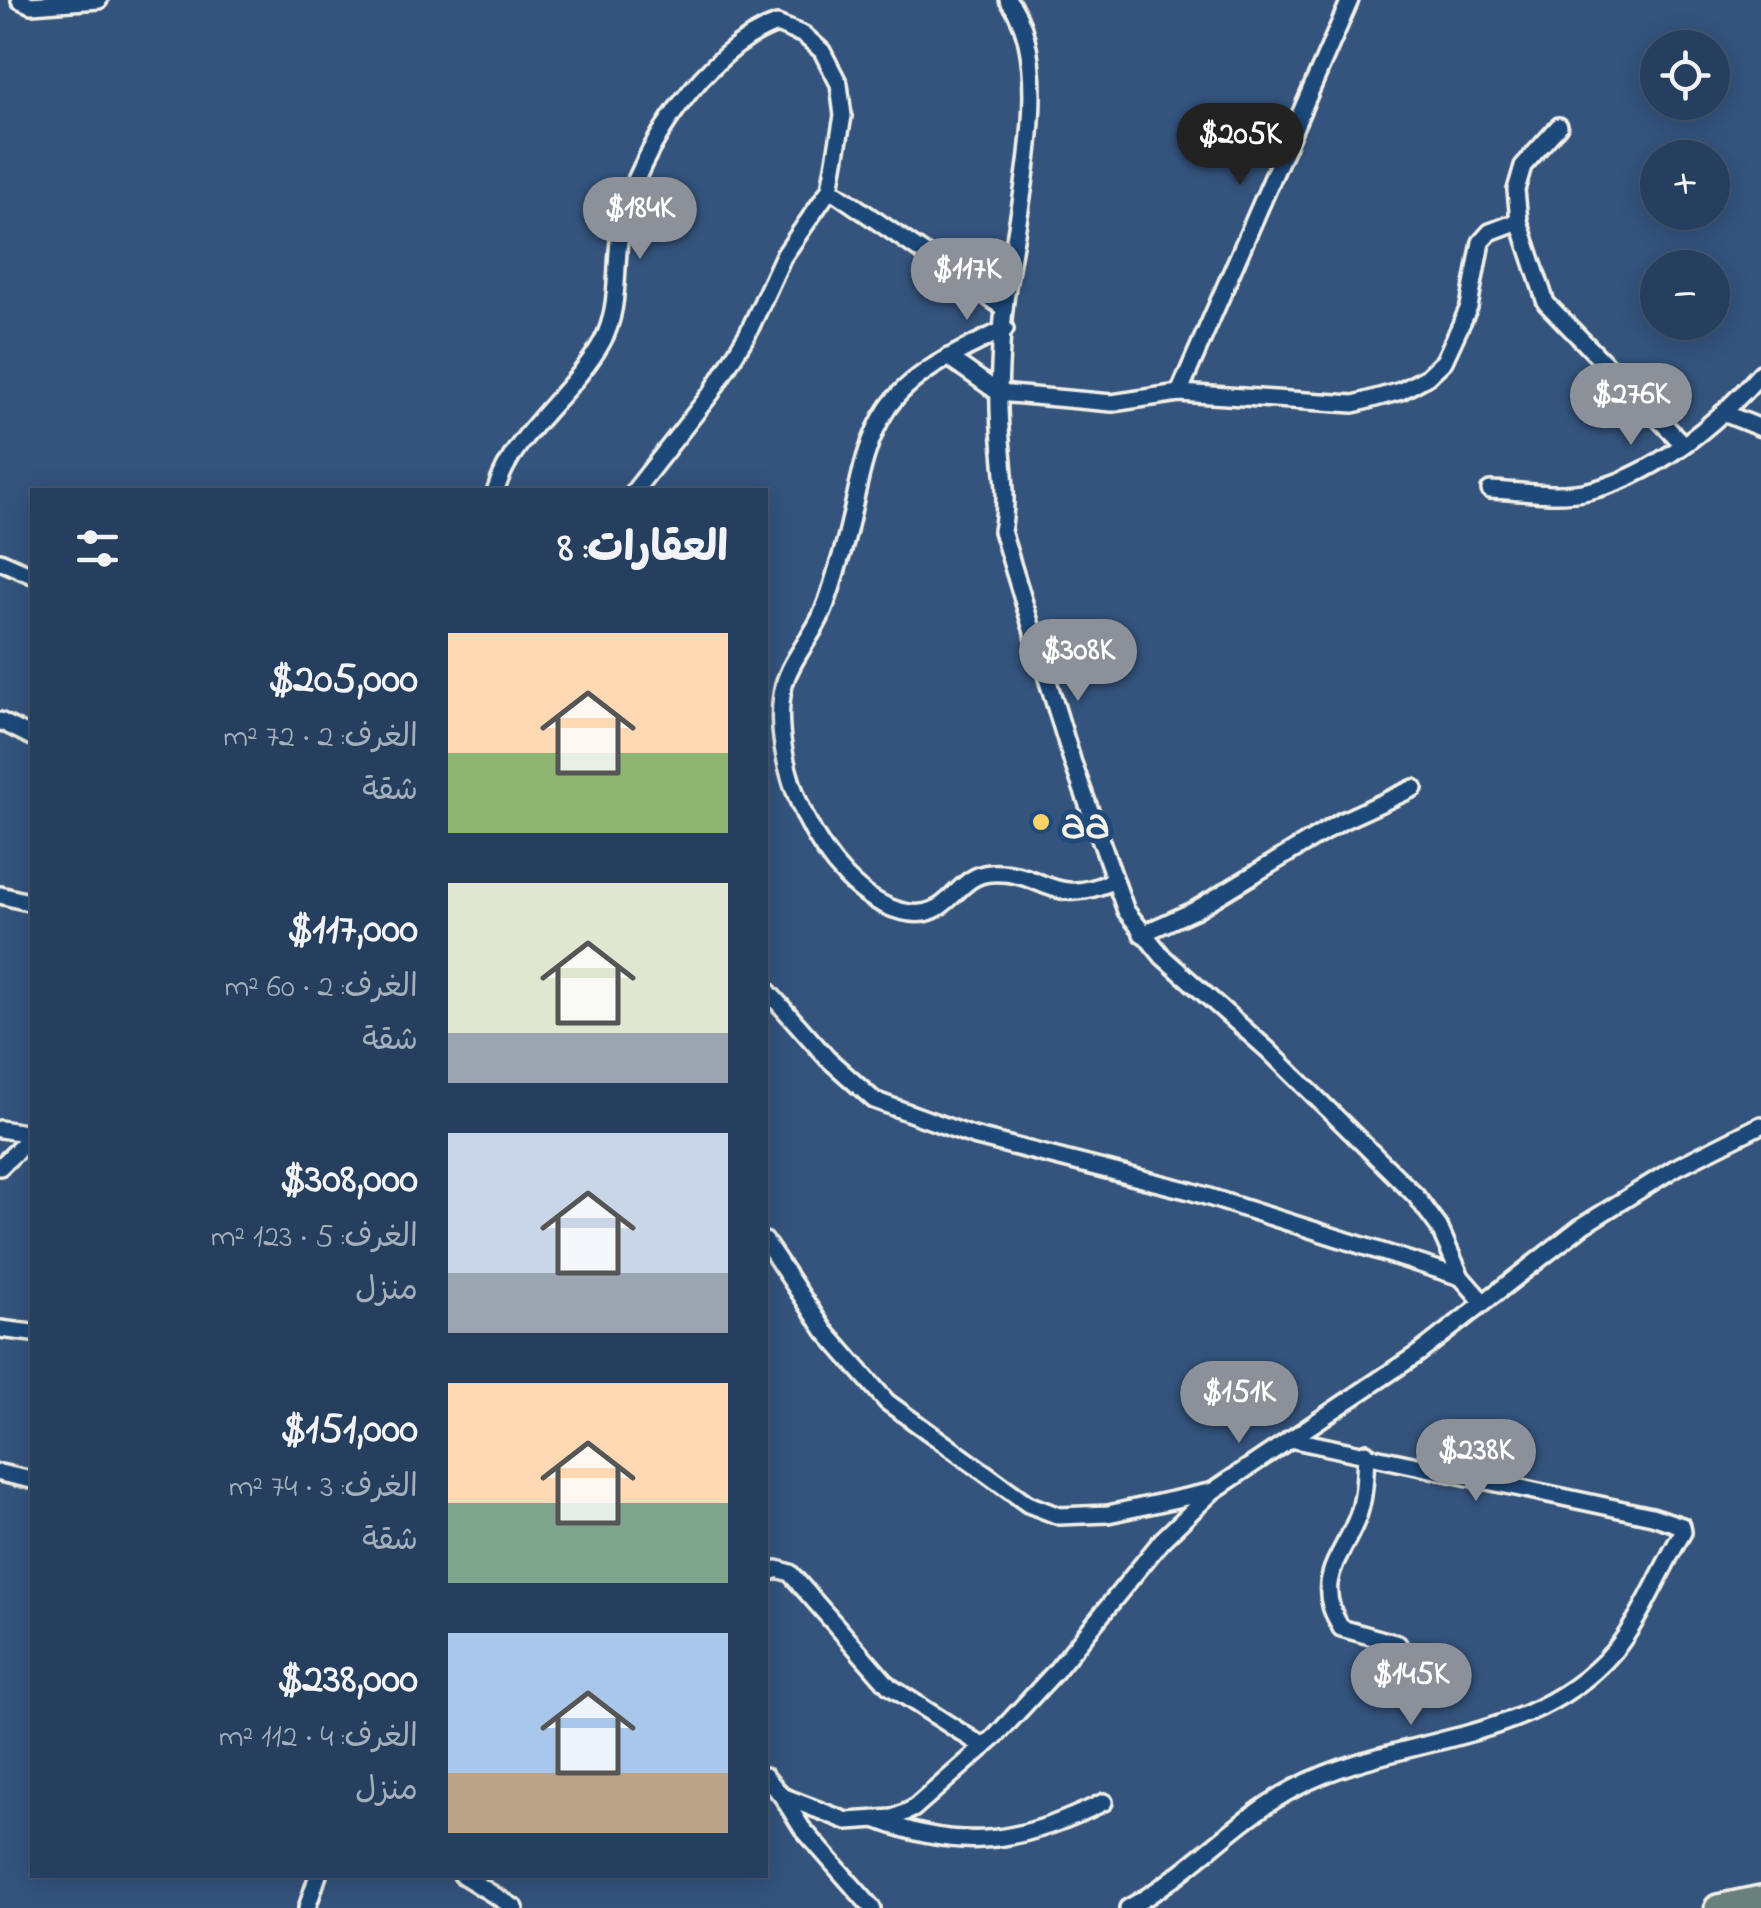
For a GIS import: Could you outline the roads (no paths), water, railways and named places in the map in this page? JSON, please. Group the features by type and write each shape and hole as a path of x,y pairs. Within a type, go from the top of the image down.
{"main road":[{"path":"1718,1908 1761,1900"}],"street":[{"path":"20,0 31,5 99,0"},
{"path":"1008,0 1026,29 1031,81 1004,308 1000,456 1008,503 1002,531 1068,747 1126,911 1142,934 1403,1182 1439,1227 1460,1277 1482,1302"},
{"path":"1179,393 1350,0"},
{"path":"497,488 524,441 566,395 604,339 627,206 678,106 756,31 778,24 804,34 822,52 839,84 842,116 830,188 783,257 748,332 712,392 638,488"},
{"path":"1559,126 1523,166 1516,190 1519,221 1546,303 1682,443"},
{"path":"830,188 1004,308"},
{"path":"948,357 999,393 1112,403 1179,393 1354,404 1401,391 1427,377 1452,347 1470,307 1481,242 1490,232 1519,221"},
{"path":"1005,329 948,357 888,407 870,442 823,614 785,681 781,740 800,809 838,868 870,896 898,911 924,914 947,906 976,876 995,873 1081,894 1115,880"},
{"path":"1490,490 1579,493 1609,485 1726,414 1761,373"},
{"path":"1726,414 1761,428"},
{"path":"0,561 30,574"},
{"path":"0,721 30,736"},
{"path":"1142,934 1195,910 1342,821 1414,788"},
{"path":"0,895 30,902"},
{"path":"768,991 827,1058 874,1100 973,1136 1190,1191 1460,1277"},
{"path":"0,1129 30,1135"},
{"path":"782,1796 847,1821 878,1820 913,1809 984,1747 1055,1672 1162,1540 1213,1491 1419,1353 1621,1200 1759,1130"},
{"path":"0,1167 30,1137"},
{"path":"768,1244 825,1330 887,1402 1028,1504 1059,1516 1108,1514 1213,1491"},
{"path":"0,1329 30,1333"},
{"path":"1128,1908 1191,1868 1233,1831 1294,1788 1354,1765 1483,1733 1577,1687 1617,1647 1683,1532 1682,1526 1652,1516 1448,1475 1366,1452 1290,1439"},
{"path":"1366,1452 1364,1497 1351,1531 1330,1566 1331,1593 1341,1628 1398,1644"},
{"path":"0,1473 30,1480"},
{"path":"768,1573 777,1569 790,1573 889,1686 984,1747"},
{"path":"768,1780 802,1828 872,1908"},
{"path":"878,1820 910,1832 968,1840 1006,1838 1050,1829 1104,1802"},
{"path":"307,1908 317,1878"},
{"path":"467,1878 515,1908"}],"place":[{"name":"aa","path":"1041,822"}]}
